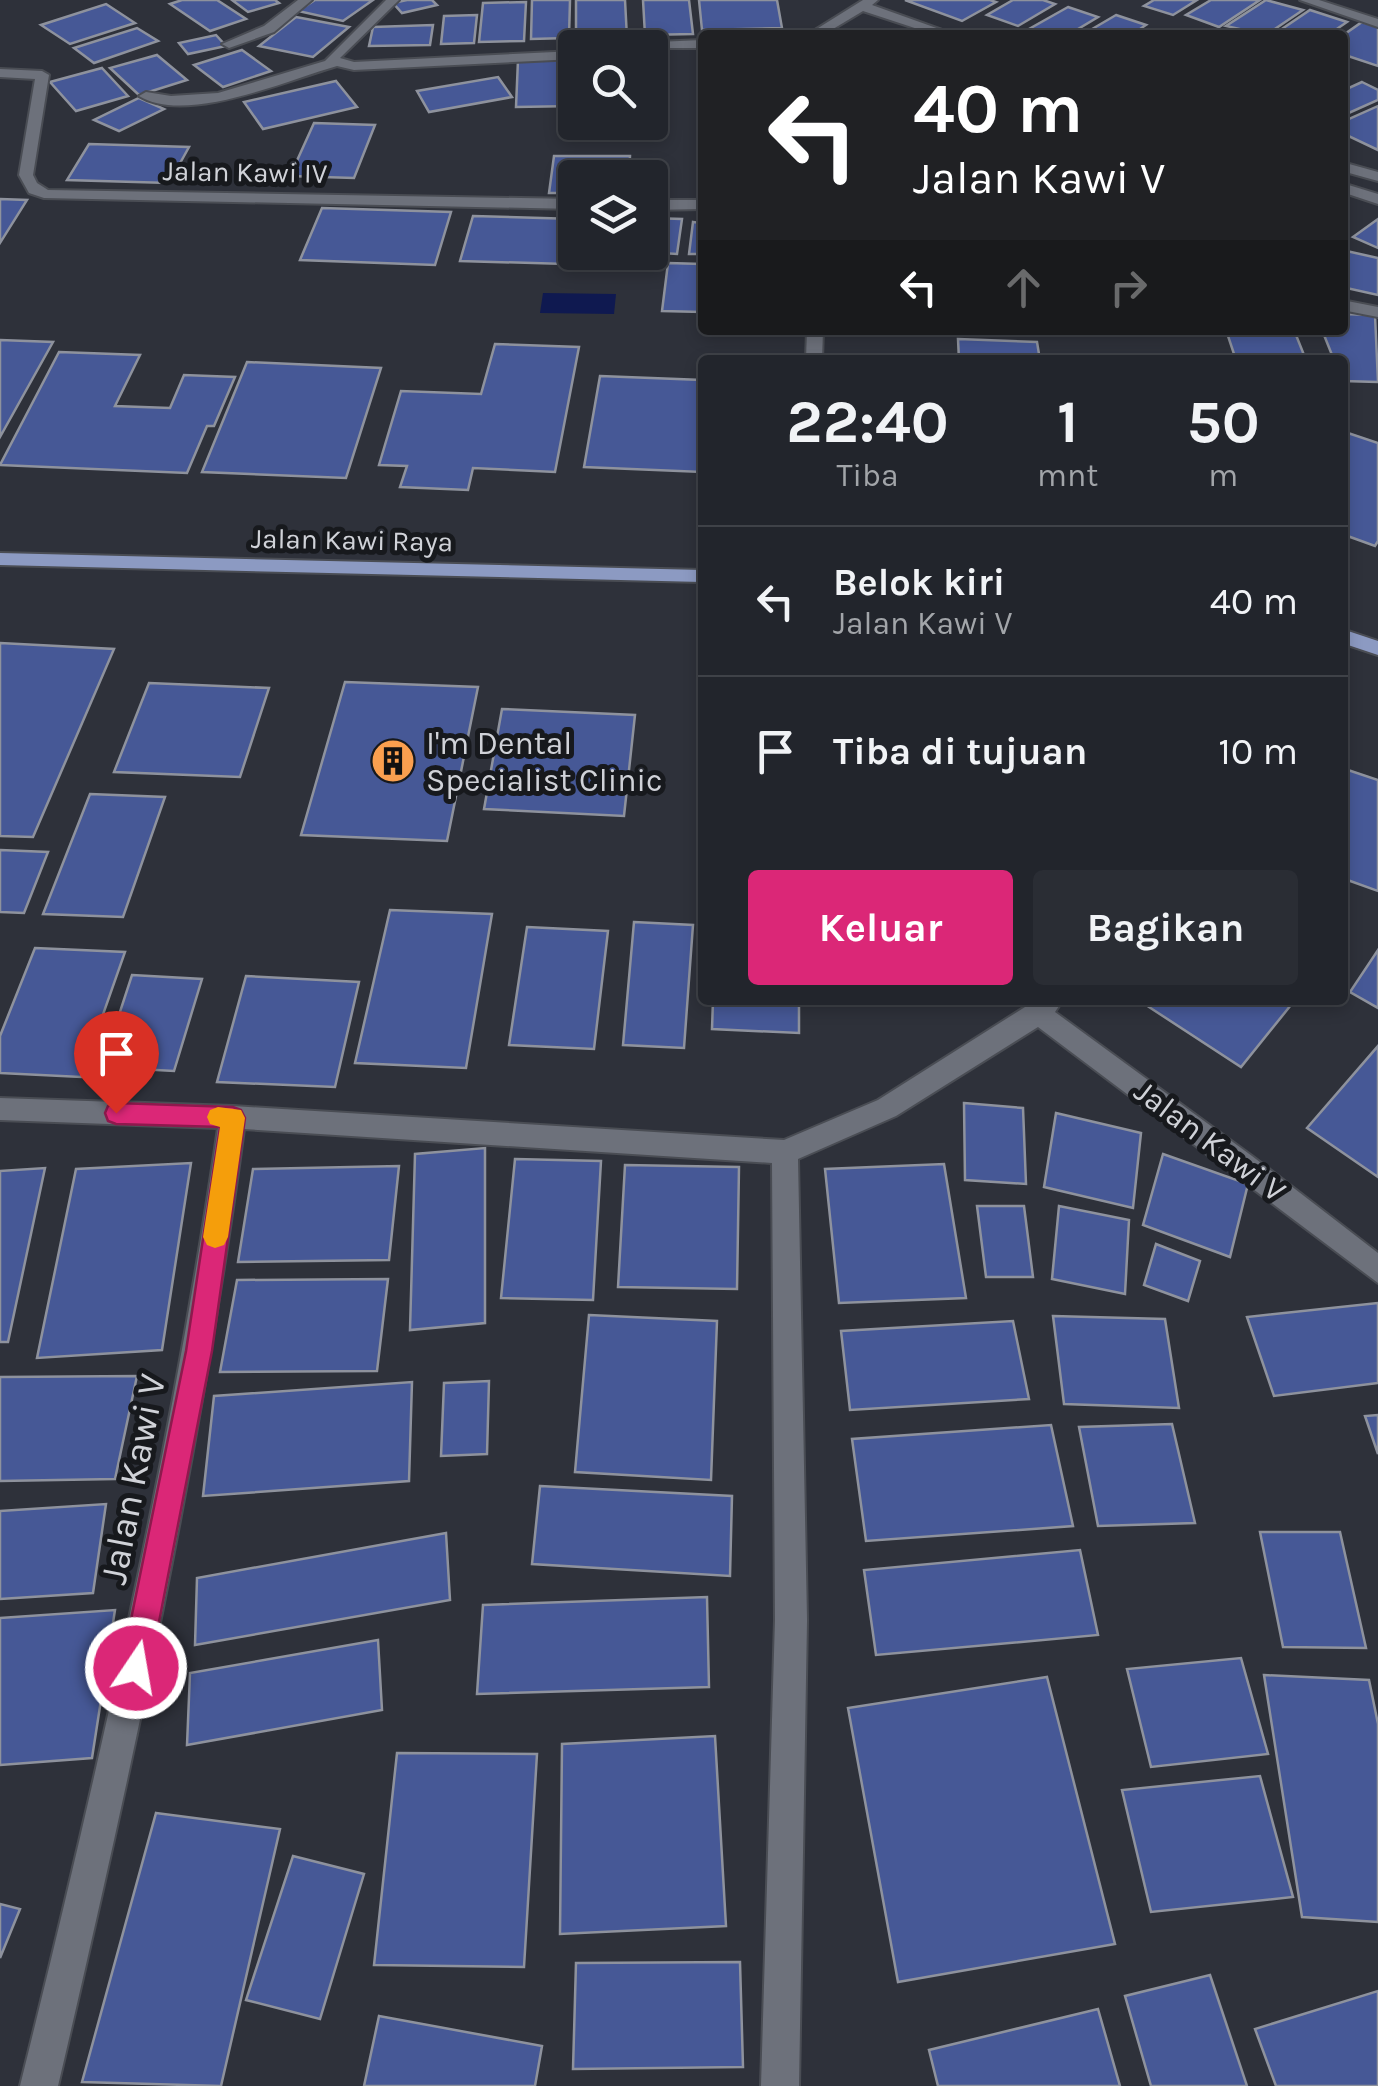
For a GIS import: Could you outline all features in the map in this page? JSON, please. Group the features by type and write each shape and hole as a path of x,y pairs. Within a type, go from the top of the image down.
{"main road":[{"name":"Jalan Kawi Raya","path":"0,559 698,576"},
{"path":"1348,641 1378,648"}],"street":[{"path":"229,44 269,29 306,0"},
{"path":"230,110 272,85 335,62 393,0"},
{"path":"1306,0 1374,19"},
{"path":"823,30 867,3 936,30"},
{"path":"842,20 865,26"},
{"path":"668,45 698,44"},
{"path":"668,54 698,53"},
{"path":"146,96 178,103 222,98 286,74 335,62 558,54"},
{"name":"Jalan Kawi IV","path":"0,73 42,75 26,175 28,184 38,193 61,197 558,204"},
{"path":"1348,168 1378,178"},
{"path":"1348,189 1378,198"},
{"path":"668,204 698,205"},
{"path":"1348,306 1378,312"},
{"name":"Jalan Kawi V","path":"0,1109 233,1118 785,1152 887,1108 1045,1007 1378,1270"},
{"name":"Jalan Kawi V","path":"39,2086 106,1810 158,1562 199,1351 233,1118"},
{"path":"780,2086 791,1620 785,1152"}],"shaded area":[{"path":"543,293 616,294 614,314 540,313"}],"building":[{"path":"217,0 246,19 210,31 170,4"},
{"path":"232,0 275,0 279,3 248,12"},
{"path":"315,0 373,0 343,21 298,11"},
{"path":"432,0 437,5 402,13 393,3"},
{"path":"532,0 570,0 569,30 558,30 558,38 531,39"},
{"path":"576,0 625,0 627,30 576,30"},
{"path":"643,0 689,0 693,34 645,30"},
{"path":"699,0 777,0 782,28 702,30"},
{"path":"905,0 990,0 996,2 962,21"},
{"path":"1013,0 1055,4 1018,26 987,15"},
{"path":"1154,0 1197,0 1173,15 1144,6"},
{"path":"1211,0 1260,0 1219,27 1186,15"},
{"path":"1266,0 1303,10 1273,30 1226,26"},
{"path":"526,2 524,41 479,42 483,3"},
{"path":"106,4 135,23 70,44 41,25"},
{"path":"1068,7 1098,17 1076,30 1027,30"},
{"path":"1310,10 1347,22 1335,30 1280,30"},
{"path":"477,15 474,43 441,44 444,16"},
{"path":"1116,15 1146,25 1138,30 1090,30"},
{"path":"296,17 349,27 313,57 259,46"},
{"path":"1362,22 1378,27 1378,66 1348,56 1348,32"},
{"path":"433,25 430,45 369,46 373,27"},
{"path":"137,28 158,41 94,63 74,48"},
{"path":"216,35 226,46 188,54 179,43"},
{"path":"242,50 271,71 223,87 194,65"},
{"path":"157,55 187,80 139,95 110,68"},
{"path":"558,59 558,106 516,107 518,60"},
{"path":"102,68 128,96 76,111 50,82"},
{"path":"498,77 512,97 429,112 417,91"},
{"path":"336,81 357,107 263,129 244,102"},
{"path":"1362,82 1378,90 1378,100 1348,113 1348,88"},
{"path":"139,98 164,109 119,131 94,120"},
{"path":"1378,106 1378,150 1348,136 1348,119"},
{"path":"314,123 375,125 354,178 290,176"},
{"path":"89,144 189,147 169,183 67,180"},
{"path":"554,156 630,156 630,160 558,160 558,193 549,193"},
{"path":"0,199 27,200 0,243"},
{"path":"322,208 451,212 435,265 300,260"},
{"path":"473,216 558,218 558,264 460,261"},
{"path":"668,219 682,219 677,254 668,253"},
{"path":"1378,219 1378,248 1353,237"},
{"path":"693,222 698,223 698,254 689,254"},
{"path":"1348,251 1378,258 1378,295 1348,288"},
{"path":"668,263 698,264 698,312 662,311"},
{"path":"1348,314 1375,315 1378,382 1348,381 1348,355 1332,355 1324,335 1348,335"},
{"path":"1228,335 1296,335 1304,355 1234,355"},
{"path":"958,339 1037,342 1039,355 959,355"},
{"path":"0,340 53,342 0,437"},
{"path":"495,344 579,347 555,472 473,468 468,490 400,487 407,466 379,465 401,391 481,394"},
{"path":"59,352 140,355 115,406 170,408 184,375 235,377 214,426 207,426 187,473 0,465"},
{"path":"247,362 381,368 346,478 202,472"},
{"path":"600,376 698,380 698,472 584,467"},
{"path":"1348,433 1378,443 1375,546 1348,536"},
{"path":"0,643 114,649 33,837 0,836"},
{"name":"I'm Dental Specialist Clinic","path":"345,682 478,687 447,841 301,835"},
{"path":"149,683 269,688 240,777 114,772"},
{"name":"I'm Dental Specialist Clinic","path":"502,709 635,715 624,816 484,809"},
{"path":"1348,770 1378,780 1378,891 1348,880"},
{"path":"90,794 165,797 123,917 43,914"},
{"path":"0,850 48,852 24,913 0,912"},
{"path":"390,910 492,914 466,1068 355,1063"},
{"path":"634,922 693,925 684,1048 623,1045"},
{"path":"527,927 608,931 594,1049 509,1045"},
{"path":"35,948 125,952 81,1077 0,1073 0,1036"},
{"path":"1378,950 1378,1008 1350,992"},
{"path":"132,975 202,979 174,1071 102,1067"},
{"path":"246,976 359,982 335,1087 217,1082"},
{"path":"713,1005 799,1005 799,1033 712,1029"},
{"path":"1151,1005 1291,1005 1241,1067"},
{"path":"1378,1046 1378,1177 1307,1128"},
{"path":"964,1103 1023,1108 1026,1184 965,1180"},
{"path":"1056,1113 1141,1133 1133,1208 1044,1187"},
{"path":"485,1148 485,1323 410,1330 415,1154"},
{"path":"1163,1154 1248,1184 1230,1257 1143,1225"},
{"path":"515,1159 601,1161 593,1300 501,1298"},
{"path":"191,1163 162,1350 37,1358 76,1169"},
{"path":"944,1164 966,1298 839,1303 825,1169"},
{"path":"625,1165 739,1167 737,1289 618,1287"},
{"path":"399,1166 389,1260 238,1262 253,1169"},
{"path":"45,1168 8,1342 0,1342 0,1171"},
{"path":"977,1206 1024,1206 1033,1277 986,1277"},
{"path":"1059,1206 1129,1220 1125,1294 1052,1279"},
{"path":"1156,1244 1200,1261 1188,1301 1144,1285"},
{"path":"388,1279 377,1371 220,1372 237,1280"},
{"path":"1378,1303 1378,1383 1274,1396 1247,1317"},
{"path":"589,1315 717,1321 711,1480 575,1472"},
{"path":"1053,1316 1165,1319 1179,1408 1064,1404"},
{"path":"1013,1321 1029,1399 850,1410 841,1331"},
{"path":"137,1376 115,1479 0,1481 0,1377"},
{"path":"489,1381 487,1454 441,1456 444,1383"},
{"path":"412,1382 409,1481 203,1496 214,1396"},
{"path":"1378,1415 1378,1454 1365,1416"},
{"path":"1172,1424 1195,1523 1098,1526 1079,1427"},
{"path":"1051,1425 1073,1526 866,1541 852,1439"},
{"path":"540,1486 732,1496 730,1576 532,1564"},
{"path":"106,1504 93,1593 0,1599 0,1511"},
{"path":"1260,1532 1340,1532 1366,1648 1283,1647"},
{"path":"446,1533 450,1600 195,1645 197,1578"},
{"path":"1080,1550 1098,1635 876,1655 864,1570"},
{"path":"707,1597 709,1687 477,1694 483,1605"},
{"path":"115,1610 92,1758 0,1765 0,1618"},
{"path":"378,1640 382,1710 187,1745 190,1673"},
{"path":"1241,1658 1268,1754 1151,1767 1127,1669"},
{"path":"1264,1675 1369,1680 1378,1724 1378,1922 1302,1917"},
{"path":"1047,1677 1115,1944 898,1982 848,1708"},
{"path":"715,1736 726,1926 560,1934 562,1744"},
{"path":"397,1753 537,1754 524,1967 374,1965"},
{"path":"1260,1776 1293,1897 1151,1912 1122,1790"},
{"path":"156,1813 280,1829 221,2086 82,2082"},
{"path":"293,1856 364,1874 320,2019 246,2000"},
{"path":"0,1904 20,1909 0,1958"},
{"path":"740,1962 743,2067 573,2069 576,1963"},
{"path":"1210,1975 1247,2086 1151,2086 1125,1996"},
{"path":"1378,1991 1378,2086 1276,2086 1255,2029"},
{"path":"1098,2009 1120,2086 938,2086 929,2050"},
{"path":"379,2016 542,2046 535,2086 364,2086"}],"slow traffic":[{"path":"215,1237 233,1118 218,1117"}],"place":[{"name":"I'm Dental Specialist Clinic","path":"393,761"}],"route":[{"path":"116,1113 233,1118 199,1351 136,1668"}]}
